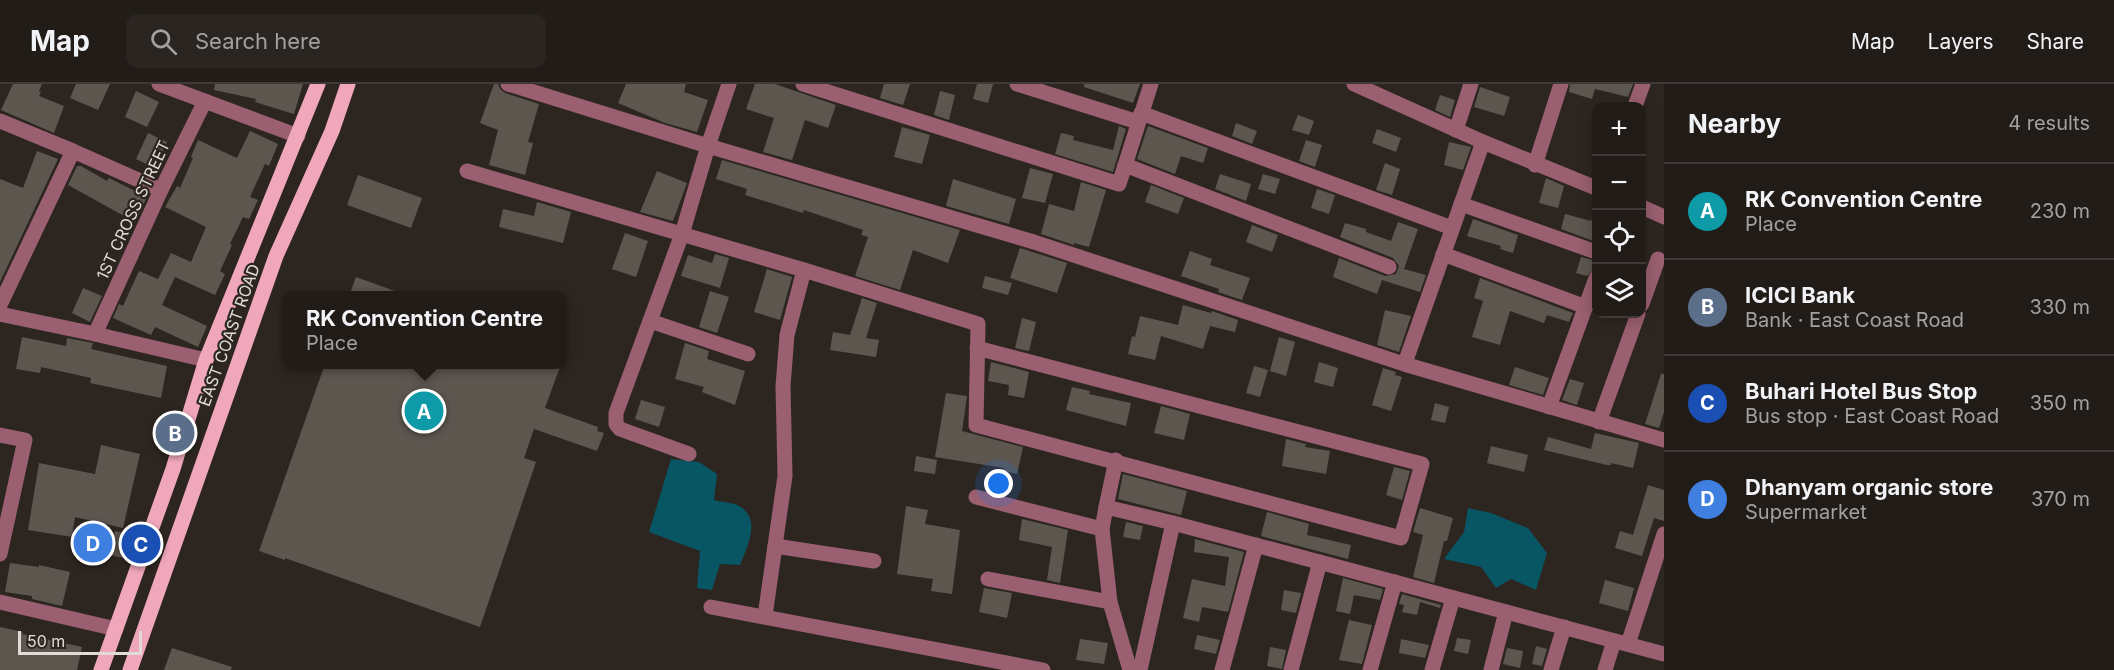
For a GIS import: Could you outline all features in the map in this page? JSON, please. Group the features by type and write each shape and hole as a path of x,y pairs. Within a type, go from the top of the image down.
{"main road":[{"name":"EAST COAST ROAD","path":"101,670 173,469 206,360 318,84"},
{"name":"EAST COAST ROAD","path":"130,670 276,256 332,131 348,84"}],"street":[{"path":"159,84 298,136"},
{"path":"508,84 708,146 1034,242 1405,363 1549,407 1599,422 1663,435"},
{"path":"689,454 628,432 616,424 616,413 682,234 729,84"},
{"path":"803,84 1119,184 1151,84"},
{"path":"1017,84 1140,118 1452,228"},
{"path":"1354,84 1385,90 1455,130 1535,165 1592,186"},
{"path":"1455,130 1471,84"},
{"path":"1535,165 1561,84"},
{"path":"1636,102 1643,84"},
{"name":"1ST CROSS STREET","path":"95,334 205,101"},
{"path":"0,121 161,190"},
{"path":"1405,363 1482,142"},
{"path":"0,305 74,151"},
{"path":"1125,165 1389,267"},
{"path":"467,171 804,270 978,324 977,348 976,424 1401,538 1422,464 977,348"},
{"path":"1461,204 1592,251"},
{"path":"1646,209 1664,217"},
{"path":"1443,254 1586,307"},
{"path":"1646,291 1658,259"},
{"path":"765,616 785,476 783,386 787,335 804,270"},
{"path":"1549,407 1592,290"},
{"path":"0,314 206,360"},
{"path":"1599,422 1637,318"},
{"path":"650,321 748,354"},
{"path":"0,435 25,440 0,554"},
{"path":"1116,460 1102,530 1110,602 1130,670"},
{"path":"976,497 1102,530"},
{"path":"1106,507 1664,654"},
{"path":"1140,670 1173,523"},
{"path":"1605,670 1621,643 1664,534"},
{"path":"1222,670 1256,545"},
{"path":"775,546 874,561"},
{"path":"1291,670 1320,562"},
{"path":"988,579 1110,602"},
{"path":"1370,670 1395,582"},
{"path":"1432,670 1453,598"},
{"path":"0,602 116,629"},
{"path":"711,607 1043,670"},
{"path":"1491,670 1506,612"},
{"path":"1551,670 1564,627"}],"water":[{"path":"671,459 699,462 717,474 714,500 737,505 745,510 749,517 751,533 740,565 720,564 712,590 697,588 700,551 649,532"},
{"path":"1468,508 1491,513 1528,528 1547,553 1536,590 1511,579 1496,588 1481,567 1444,559 1464,532"}],"building":[{"path":"13,84 42,84 39,96 64,106 54,133 1,110"},
{"path":"76,84 110,84 98,110 70,98"},
{"path":"215,84 303,84 294,114 255,102 256,99 214,90"},
{"path":"494,84 498,84 505,93 539,104 528,142 533,143 525,175 489,165 498,130 480,123"},
{"path":"626,84 686,84 684,92 708,100 697,132 665,123 618,103"},
{"path":"755,84 775,84 836,105 828,128 805,120 792,160 763,152 774,118 746,109"},
{"path":"884,84 910,84 903,105 880,98"},
{"path":"977,84 993,84 988,103 973,99"},
{"path":"1084,84 1140,84 1133,103 1084,87"},
{"path":"1570,84 1633,84 1628,97 1595,89 1592,99 1569,92"},
{"path":"1480,87 1510,97 1504,116 1474,107"},
{"path":"136,91 159,102 147,127 125,117"},
{"path":"940,91 955,95 949,120 934,115"},
{"path":"1440,95 1455,100 1450,117 1435,110"},
{"path":"1298,115 1314,121 1309,135 1292,130"},
{"path":"1236,123 1257,131 1252,144 1232,136"},
{"path":"1119,126 1126,129 1113,172 1055,154 1061,133 1074,136 1073,140 1113,150"},
{"path":"1148,126 1208,148 1203,163 1181,156 1175,174 1137,159"},
{"path":"902,127 930,135 922,164 894,157"},
{"path":"1377,129 1401,138 1396,152 1372,143"},
{"path":"250,131 278,144 269,166 265,164 250,197 258,200 249,219 243,217 230,244 232,245 220,271 225,274 215,295 175,277 162,305 207,326 198,347 155,327 151,335 113,318 119,304 123,306 139,271 158,279 171,253 191,262 206,227 165,207 177,186 180,188 198,140 237,158"},
{"path":"148,133 167,142 155,168 136,159"},
{"path":"1306,140 1322,145 1315,167 1299,161"},
{"path":"1449,142 1471,147 1463,170 1444,165"},
{"path":"37,151 58,159 0,282 0,179 23,188"},
{"path":"722,160 960,230 948,263 913,250 900,290 855,276 868,237 861,235 863,230 804,210 803,213 745,195 747,189 716,179"},
{"path":"1385,163 1400,169 1392,195 1376,190"},
{"path":"77,166 107,181 109,178 147,197 135,222 68,185"},
{"path":"1030,168 1053,174 1045,203 1022,198"},
{"path":"657,171 687,183 673,221 640,212"},
{"path":"1220,174 1251,184 1246,201 1215,189"},
{"path":"1263,174 1280,179 1275,194 1258,189"},
{"path":"358,175 422,198 411,228 347,205"},
{"path":"1546,178 1564,186 1558,208 1539,203"},
{"path":"953,179 1016,199 1009,224 946,206"},
{"path":"1081,182 1106,190 1089,247 1074,243 1074,245 1041,234 1049,204 1074,211"},
{"path":"1151,185 1184,198 1178,214 1145,202"},
{"path":"1317,189 1335,195 1329,214 1311,208"},
{"path":"537,202 571,212 563,243 499,227 503,209 534,216"},
{"path":"1565,214 1591,221 1592,218 1592,241 1561,229"},
{"path":"1473,219 1518,235 1513,253 1500,249 1501,246 1467,236"},
{"path":"1398,222 1418,229 1404,269 1426,275 1420,292 1382,280 1377,294 1333,277 1339,258 1385,276 1396,274 1399,266 1393,258 1340,237 1345,223 1366,229 1366,232 1391,241"},
{"path":"1252,225 1278,235 1272,252 1246,242"},
{"path":"625,233 648,241 636,277 612,269"},
{"path":"1020,248 1067,263 1057,293 1010,278"},
{"path":"1190,251 1212,259 1210,265 1250,278 1242,300 1218,292 1219,289 1181,276"},
{"path":"715,254 729,258 720,288 681,276 688,255 712,263"},
{"path":"1581,257 1592,260 1592,271 1587,276 1576,273"},
{"path":"767,269 792,277 780,320 754,312"},
{"path":"985,276 1012,283 1008,295 982,288"},
{"path":"356,277 395,291 351,291"},
{"path":"1480,278 1573,313 1569,322 1547,315 1544,323 1510,311 1500,345 1472,337 1483,301 1474,298"},
{"path":"83,288 102,296 90,322 72,313"},
{"path":"710,291 729,297 717,333 699,327"},
{"path":"862,298 877,303 866,338 879,340 876,357 830,350 833,332 850,335"},
{"path":"1183,305 1211,313 1212,311 1238,320 1235,332 1210,326 1203,349 1161,336 1155,360 1128,354 1140,316 1178,325"},
{"path":"1385,310 1411,316 1399,352 1377,345"},
{"path":"1022,318 1036,322 1029,351 1015,348"},
{"path":"22,337 66,346 67,338 93,343 91,349 167,366 161,398 90,383 91,378 41,367 40,373 16,369"},
{"path":"1279,337 1295,342 1286,376 1270,371"},
{"path":"685,343 709,351 707,359 745,371 735,405 702,392 704,387 675,379"},
{"path":"991,362 1029,372 1024,398 1008,395 1009,385 988,381"},
{"path":"1319,362 1338,368 1333,387 1314,382"},
{"path":"1254,366 1268,370 1260,397 1246,393"},
{"path":"1515,367 1549,378 1543,395 1509,385"},
{"path":"1383,368 1396,372 1395,375 1402,377 1391,411 1372,405"},
{"path":"323,369 559,369 545,408 598,427 597,431 604,433 597,451 534,429 524,458 536,462 480,627 285,558 285,560 259,551"},
{"path":"1661,374 1664,374 1664,412 1659,428 1645,424"},
{"path":"1570,379 1584,383 1577,405 1562,400"},
{"path":"1072,387 1090,391 1089,394 1131,403 1126,426 1066,410"},
{"path":"946,393 967,396 962,431 1023,447 1017,474 1003,471 1004,468 935,457"},
{"path":"641,400 665,407 659,427 635,419"},
{"path":"1435,403 1449,407 1445,423 1431,420"},
{"path":"1161,406 1190,414 1184,440 1154,433"},
{"path":"1595,433 1639,443 1633,468 1611,463 1607,465 1544,450 1548,437 1591,449"},
{"path":"1286,439 1306,444 1305,447 1330,451 1326,474 1282,466"},
{"path":"101,445 140,454 123,528 75,517 72,537 28,530 39,463 95,474"},
{"path":"1491,446 1528,455 1524,472 1487,463"},
{"path":"916,456 937,460 935,474 914,471"},
{"path":"1394,467 1410,471 1402,500 1386,495"},
{"path":"1123,474 1187,491 1181,515 1118,499"},
{"path":"1648,485 1664,490 1664,521 1654,518 1642,556 1615,548 1620,531 1633,535"},
{"path":"906,506 928,510 925,524 960,530 952,594 931,591 933,579 897,574"},
{"path":"1420,508 1453,518 1447,541 1444,541 1434,583 1413,577 1423,535 1413,532"},
{"path":"1267,512 1309,524 1307,535 1351,545 1348,559 1261,536"},
{"path":"1022,519 1068,530 1060,583 1047,580 1052,547 1019,540"},
{"path":"1126,522 1143,526 1140,540 1123,537"},
{"path":"115,531 133,535 128,559 110,555"},
{"path":"1195,539 1244,552 1228,612 1202,607 1199,622 1183,618 1192,579 1225,586 1229,557 1194,552"},
{"path":"10,563 39,567 39,565 70,572 62,606 32,599 32,596 5,592"},
{"path":"1343,578 1383,589 1380,600 1354,595 1350,614 1336,611"},
{"path":"1605,580 1634,588 1628,611 1599,603"},
{"path":"984,588 1012,593 1007,618 979,612"},
{"path":"1284,590 1301,593 1296,613 1281,610"},
{"path":"1402,594 1441,605 1440,608 1420,602 1417,615 1402,612 1404,605 1399,604"},
{"path":"1349,620 1372,625 1362,664 1339,660"},
{"path":"0,627 82,647 77,670 0,670"},
{"path":"1197,635 1220,640 1216,654 1194,649"},
{"path":"1457,638 1471,640 1468,654 1454,651"},
{"path":"1080,639 1108,643 1104,664 1076,660"},
{"path":"1401,639 1429,645 1425,658 1399,653"},
{"path":"1536,646 1547,649 1542,666 1532,664"},
{"path":"1270,647 1286,650 1282,669 1267,666"},
{"path":"172,648 232,667 231,670 164,670"},
{"path":"1507,648 1523,651 1520,668 1503,664"}],"place":[{"name":"RK Convention Centre","path":"424,411"},
{"name":"ICICI Bank","path":"175,433"},
{"name":"Dhanyam organic store","path":"93,543"},
{"name":"Buhari Hotel Bus Stop","path":"141,544"}]}
